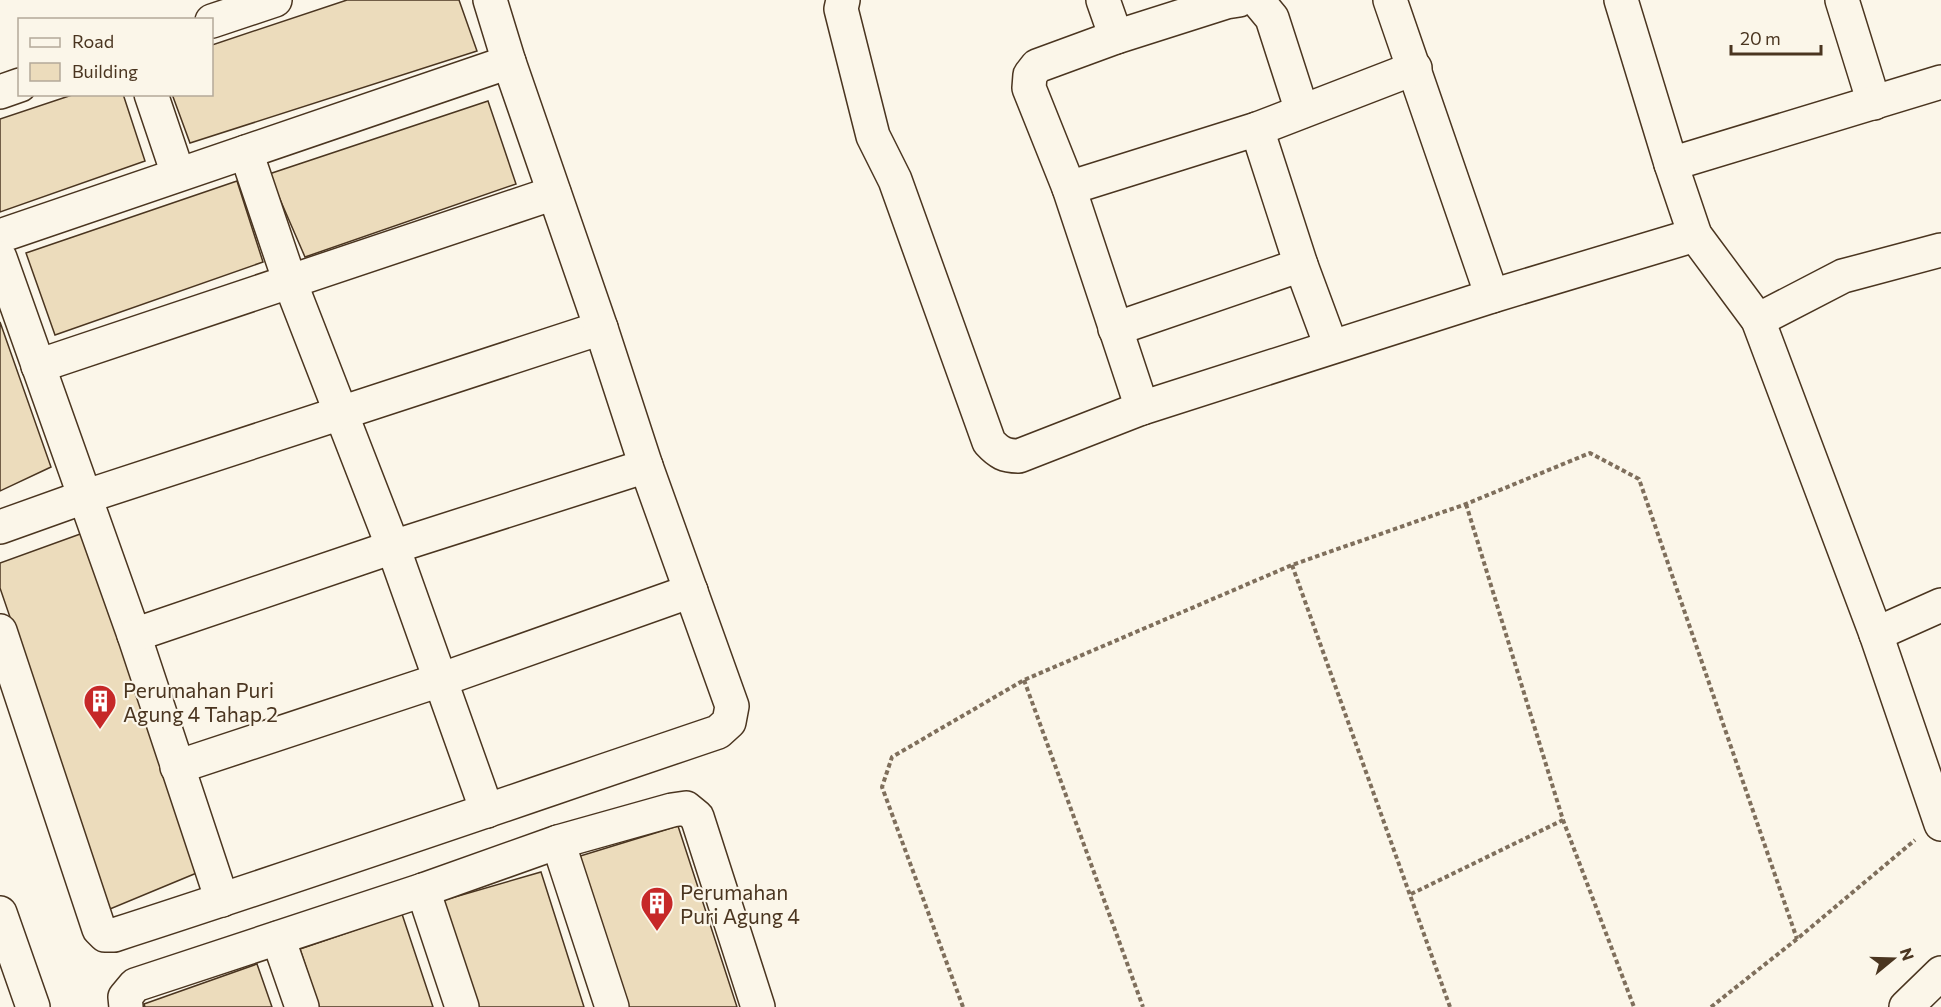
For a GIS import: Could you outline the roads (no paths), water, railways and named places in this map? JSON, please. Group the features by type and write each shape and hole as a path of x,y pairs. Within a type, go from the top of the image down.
{"street":[{"path":"213,21 275,0"},
{"path":"0,631 99,928 105,935 222,900 487,811 718,732 729,722 732,706 646,466 490,0"},
{"path":"843,0 841,9 873,136 895,180 989,442 998,452 1007,456 1019,456 1142,408 1331,346 1695,235"},
{"path":"1103,0 1116,37"},
{"path":"1142,408 1069,188 1029,88 1030,75 1037,66 1116,37 1226,2 1239,0"},
{"path":"1257,0 1272,18 1302,111"},
{"path":"1390,0 1491,296"},
{"path":"1621,0 1695,235 1758,320 1876,634 1940,822"},
{"path":"1842,0 1874,102"},
{"path":"0,236 509,62"},
{"path":"1069,188 1257,129 1415,69"},
{"path":"1671,164 1941,82"},
{"path":"0,92 18,86"},
{"path":"152,96 178,174"},
{"path":"1257,129 1301,265 1331,346"},
{"path":"246,152 290,282 393,547 487,811"},
{"path":"38,366 554,192"},
{"path":"1758,320 1843,276 1941,250"},
{"path":"0,258 134,635 222,900"},
{"path":"1115,329 1301,265"},
{"path":"0,527 84,497 601,328"},
{"path":"134,635 393,547 646,466"},
{"path":"177,767 440,680 691,591"},
{"path":"1876,634 1941,605"},
{"path":"126,1007 125,997 135,985 423,890 558,842 686,808 697,817 759,1007"},
{"path":"558,842 612,1007"},
{"path":"423,890 462,1007"},
{"path":"0,913 33,1007"},
{"path":"278,938 302,1007"},
{"path":"1906,1007 1941,973"}],"place":[{"name":"Perumahan Puri Agung 4 Tahap 2","path":"100,730"},
{"name":"Perumahan Puri Agung 4","path":"657,932"}]}
